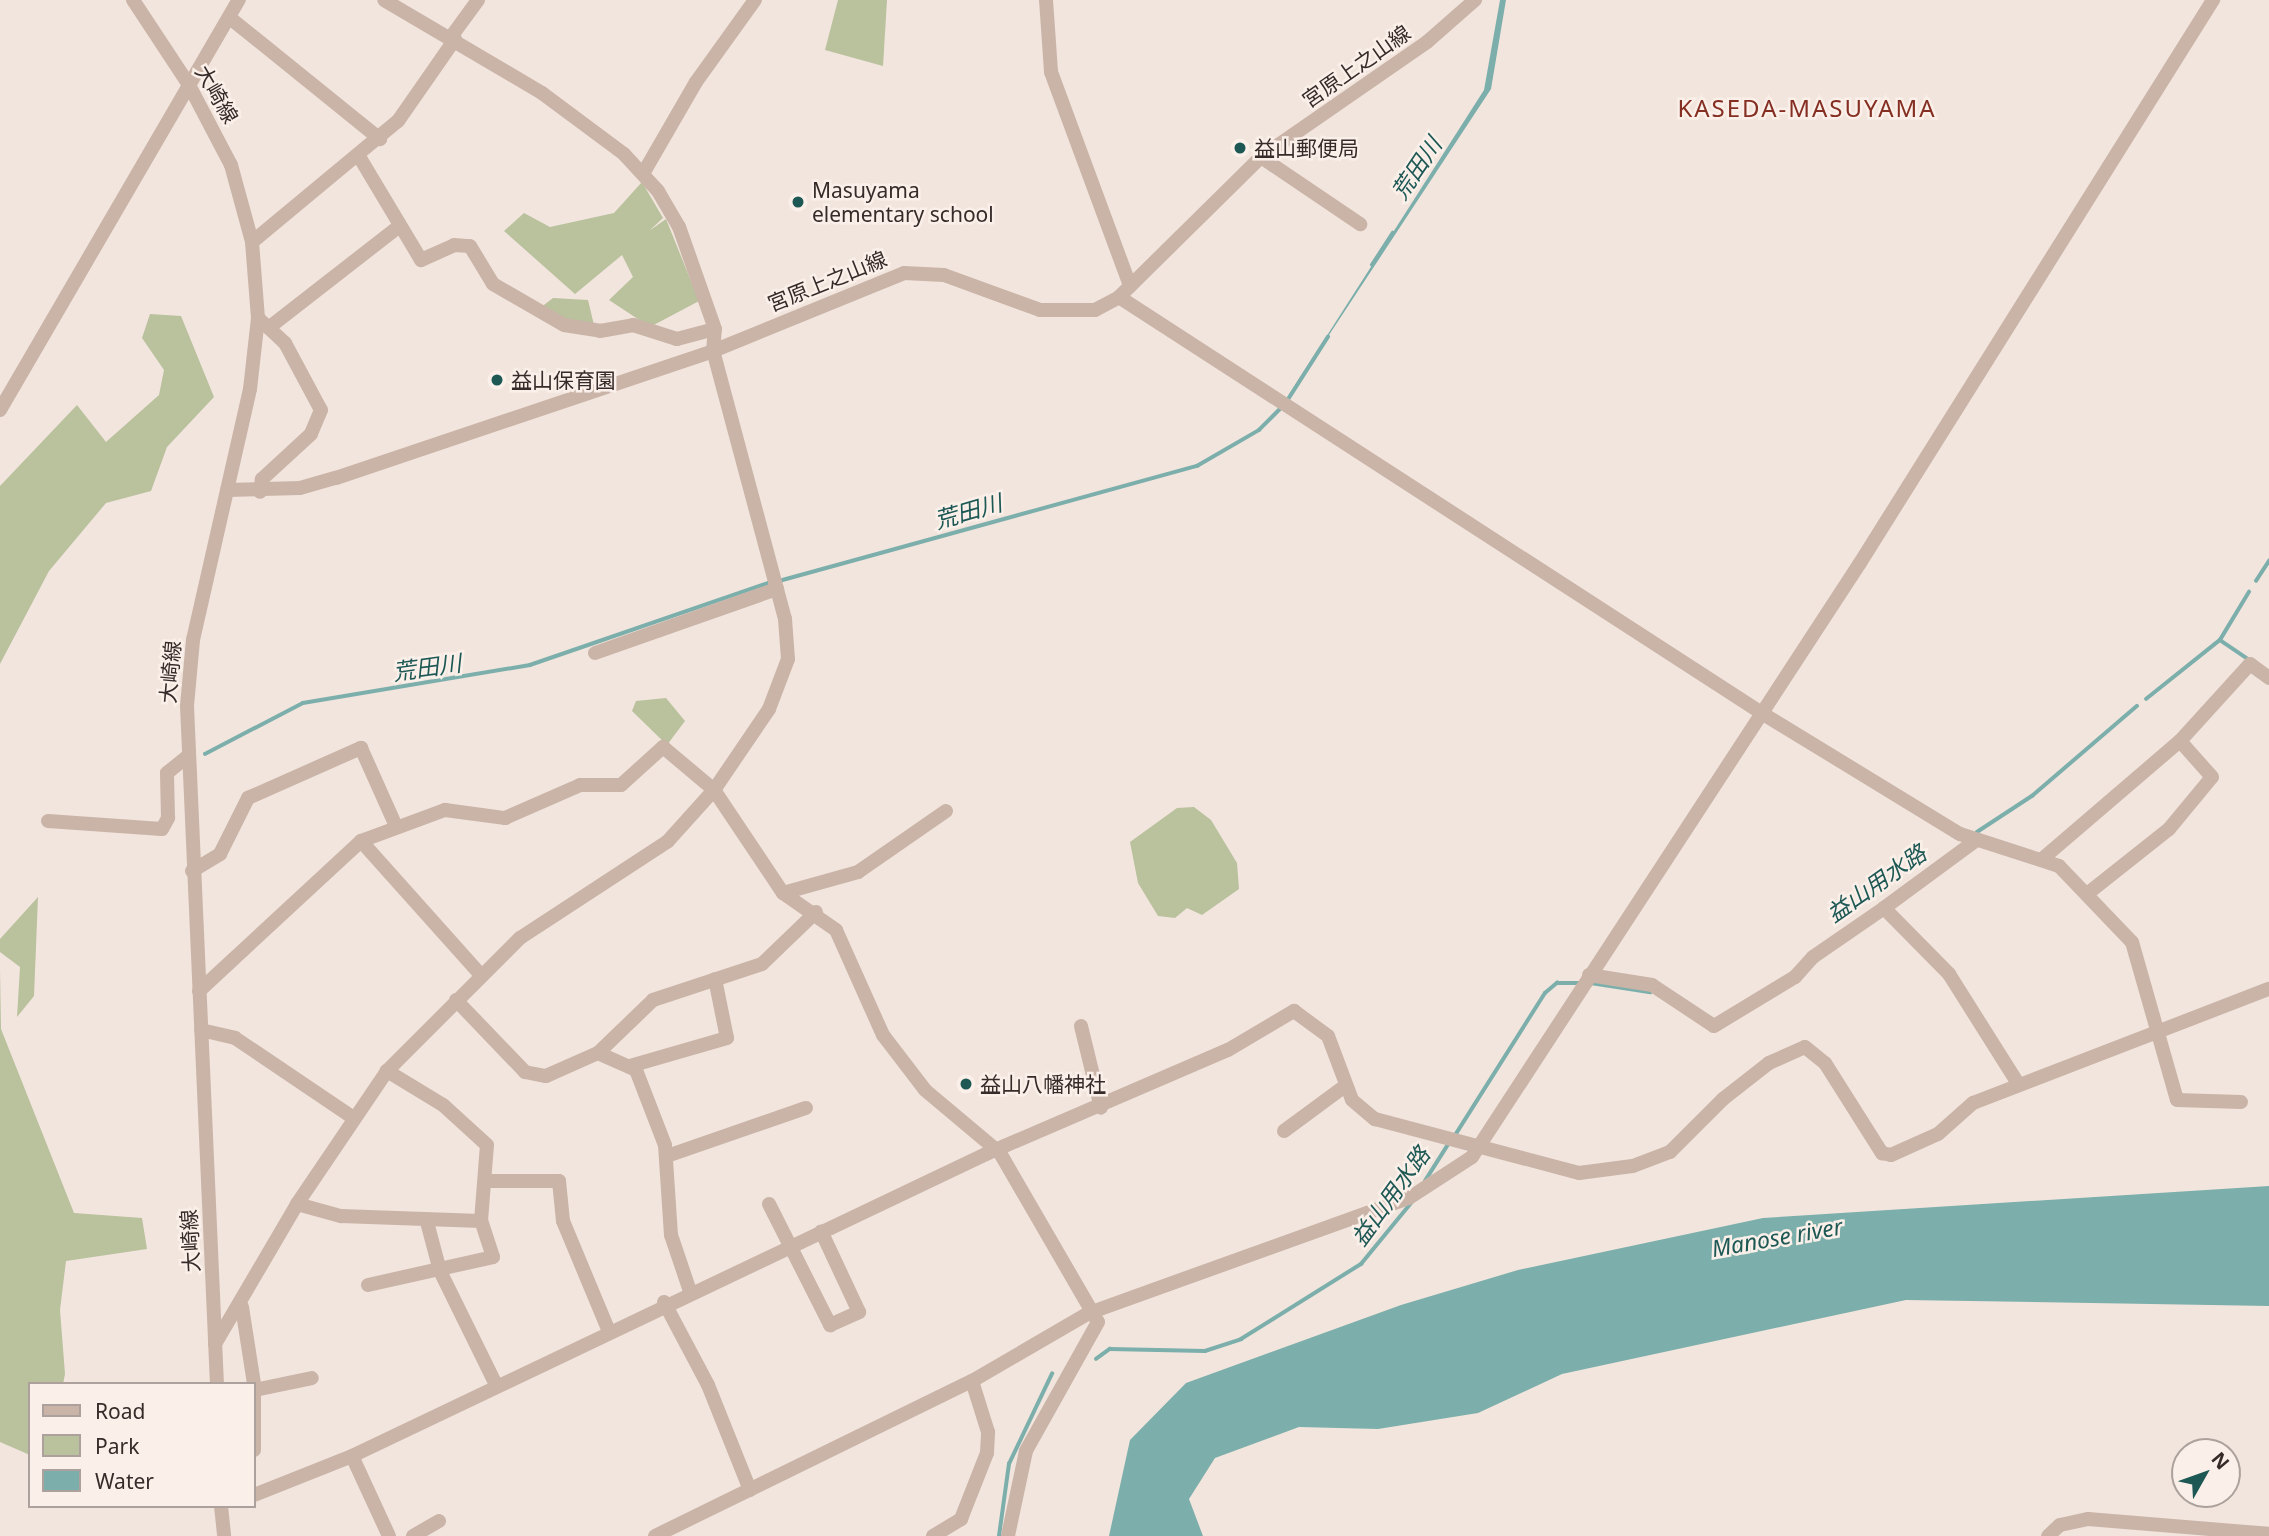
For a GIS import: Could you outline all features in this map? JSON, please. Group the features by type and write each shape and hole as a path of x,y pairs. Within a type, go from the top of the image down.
{"street":[{"name":"大崎線","path":"133,0 189,85 231,165 252,242 265,322 193,640 187,757 217,1382"},
{"path":"0,410 239,0"},
{"path":"215,1344 242,1307 297,1204 352,1117 387,1071 527,932 644,862 714,790 781,689 788,659 775,582 713,351 715,329 679,227 644,172 542,93 453,38 384,0"},
{"path":"252,242 308,190 360,158 380,139 478,0"},
{"path":"644,172 696,82 755,0"},
{"path":"1046,0 1051,72 1130,286"},
{"name":"宮原上之山線","path":"227,490 260,492 336,478 713,351 904,273 944,275 1005,302 1055,313 1095,310 1130,286 1261,157 1427,42 1475,0"},
{"path":"655,1536 972,1381 1089,1313 1409,1198 1426,1190 1477,1149 1760,712 2213,0"},
{"path":"230,18 380,139"},
{"path":"1261,157 1360,224"},
{"path":"360,158 397,228 421,260 454,245 477,249 493,284 564,325 600,331 633,325 677,339 715,329"},
{"path":"260,492 262,479 311,434 321,410 265,322 397,228"},
{"path":"1119,296 1760,712 1974,842 2059,866 2132,942 2178,1100 2241,1102"},
{"path":"595,653 775,582"},
{"path":"2041,860 2180,741 2250,664 2269,678"},
{"path":"2087,894 2169,829 2212,777 2180,741"},
{"path":"198,991 361,841 396,824 445,810 505,818 580,785 621,785 663,747 714,790 783,893 816,912 836,930 902,1062 1000,1153 1089,1313 1098,1322 1096,1335 1076,1353 1026,1451 1007,1536"},
{"path":"192,871 220,854 248,798 361,748 396,824"},
{"path":"48,821 162,829 168,822 167,773 187,757"},
{"path":"783,893 858,872 946,811"},
{"path":"361,841 481,975"},
{"path":"1586,981 1652,985 1714,1026 1795,978 1813,957 1974,842"},
{"path":"1884,908 1949,974 2019,1085"},
{"path":"456,1000 525,1072 545,1076 598,1053 653,1000 715,979 781,952 791,930 816,912"},
{"path":"598,1053 630,1066 727,1038 715,979"},
{"path":"256,1494 352,1456 664,1302 1228,1050 1294,1011 1328,1036 1345,1086 1375,1119 1560,1172 1633,1166 1679,1146 1723,1099 1769,1063 1805,1047 1825,1063 1882,1153 1891,1155 1938,1134 1973,1103 2269,989"},
{"path":"1081,1026 1101,1108"},
{"path":"201,1030 236,1038 352,1117"},
{"path":"630,1066 667,1156 671,1235 690,1291"},
{"path":"368,1284 493,1258 481,1221 487,1144 480,1136 387,1071"},
{"path":"1284,1132 1345,1086"},
{"path":"667,1156 806,1108"},
{"path":"485,1181 559,1181 563,1221 608,1329"},
{"path":"297,1204 341,1216 427,1222 481,1221"},
{"path":"769,1204 830,1325 859,1312 821,1231"},
{"path":"427,1222 440,1271 496,1385"},
{"path":"664,1302 708,1385 750,1490"},
{"path":"242,1307 254,1382"},
{"path":"256,1390 313,1378"},
{"path":"933,1536 961,1519 987,1453 988,1432 972,1381"},
{"path":"352,1456 389,1536"},
{"path":"223,1508 223,1536"},
{"path":"2048,1536 2060,1525 2088,1519 2269,1534"},
{"path":"413,1536 439,1521"}],"green space":[{"path":"838,0 887,0 883,66 825,50"},
{"path":"642,182 663,218 649,231 666,219 699,301 650,327 609,300 633,277 622,255 575,294 504,231 524,213 550,227 614,213"},
{"path":"553,298 588,300 594,325 551,316 540,308"},
{"path":"150,314 181,316 214,397 167,447 151,491 106,503 49,571 0,664 0,486 77,405 106,442 159,395 164,370 142,338"},
{"path":"666,698 685,721 667,745 632,711 636,701"},
{"path":"1194,807 1211,820 1237,863 1239,889 1202,915 1187,908 1175,918 1158,916 1138,883 1130,842 1177,808"},
{"path":"38,897 34,996 17,1017 20,967 0,952 0,939"},
{"path":"0,969 1,1029 74,1213 142,1218 147,1249 66,1261 60,1310 63,1382 28,1382 28,1454 0,1442"}],"water":[{"path":"1500,0 1506,0 1491,89 1273,420 1484,90"},
{"name":"Manose river","path":"2269,1186 2269,1306 1906,1300 1562,1374 1478,1413 1378,1429 1299,1427 1215,1458 1189,1499 1203,1536 1109,1536 1130,1440 1186,1383 1401,1305 1518,1270 1763,1218"}],"waterway":[{"name":"荒田川","path":"1372,265 1393,233"},
{"name":"荒田川","path":"1287,401 1328,337"},
{"name":"荒田川","path":"779,581 1197,466 1259,430 1282,407"},
{"name":"益山用水路","path":"2256,581 2269,561"},
{"name":"荒田川","path":"205,754 303,703 530,665 771,582"},
{"name":"益山用水路","path":"2146,699 2220,640 2249,592"},
{"path":"2220,640 2250,660"},
{"name":"益山用水路","path":"1977,832 2032,796 2137,706"},
{"name":"益山用水路","path":"1454,1137 1545,993 1557,983 1580,983"},
{"name":"益山用水路","path":"1591,983 1650,992"},
{"name":"益山用水路","path":"1425,1181 1449,1143"},
{"name":"益山用水路","path":"1096,1359 1110,1349 1205,1351 1241,1339 1361,1264 1412,1202"},
{"name":"益山用水路","path":"999,1536 1009,1464 1052,1374"}],"place":[{"name":"益山郵便局","path":"1240,148"},
{"name":"Masuyama elementary school","path":"798,202"},
{"name":"益山保育園","path":"497,380"},
{"name":"益山八幡神社","path":"966,1084"}],"district":[{"name":"KASEDA-MASUYAMA","path":"1807,108"}]}
